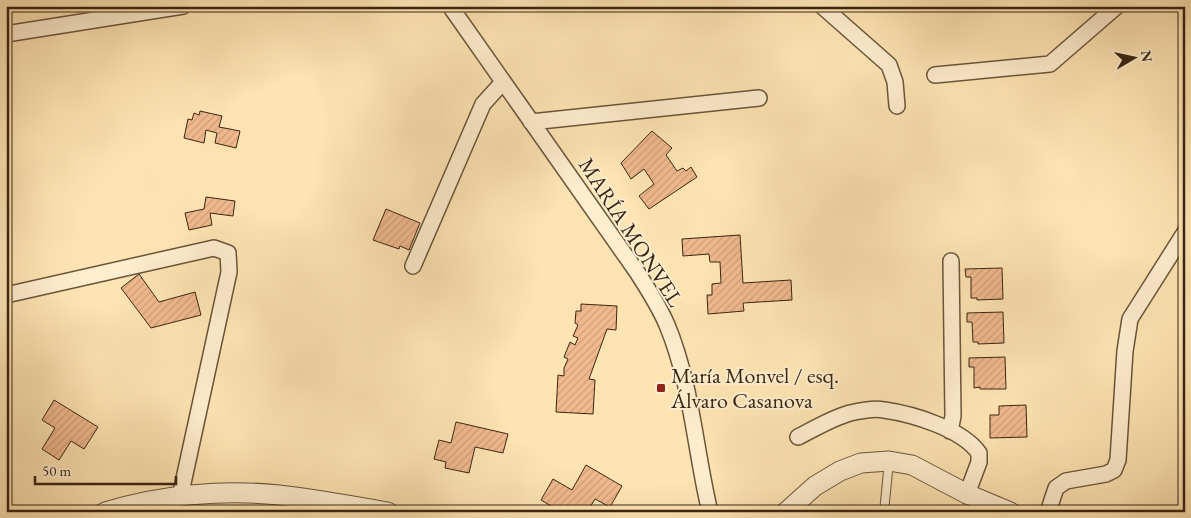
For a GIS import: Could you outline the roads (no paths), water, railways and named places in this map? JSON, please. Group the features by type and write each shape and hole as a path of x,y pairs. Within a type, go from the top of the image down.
{"street":[{"path":"6,34 183,6"},
{"name":"MARÍA MONVEL","path":"450,6 637,272 667,325 689,398 710,512"},
{"path":"822,6 889,65 895,82 897,106"},
{"path":"935,75 1050,64 1117,6"},
{"path":"413,266 483,104 503,82"},
{"path":"531,122 759,98"},
{"path":"1048,512 1051,498 1056,488 1066,482 1106,474 1114,470 1118,460 1125,351 1130,319 1185,232"},
{"path":"6,295 214,248 228,253 229,272 180,497"},
{"path":"950,431 953,416 951,260"},
{"path":"798,437 850,413 882,409 931,421 974,445 980,453 979,462 967,494"},
{"path":"786,512 816,486 840,471 861,463 889,461 912,465 967,494 1010,512"},
{"path":"105,512 146,502 213,494 278,495 388,512"}],"lane":[{"path":"884,512 889,461"}],"place":[{"name":"María Monvel / esq. Álvaro Casanova","path":"661,388"}]}
